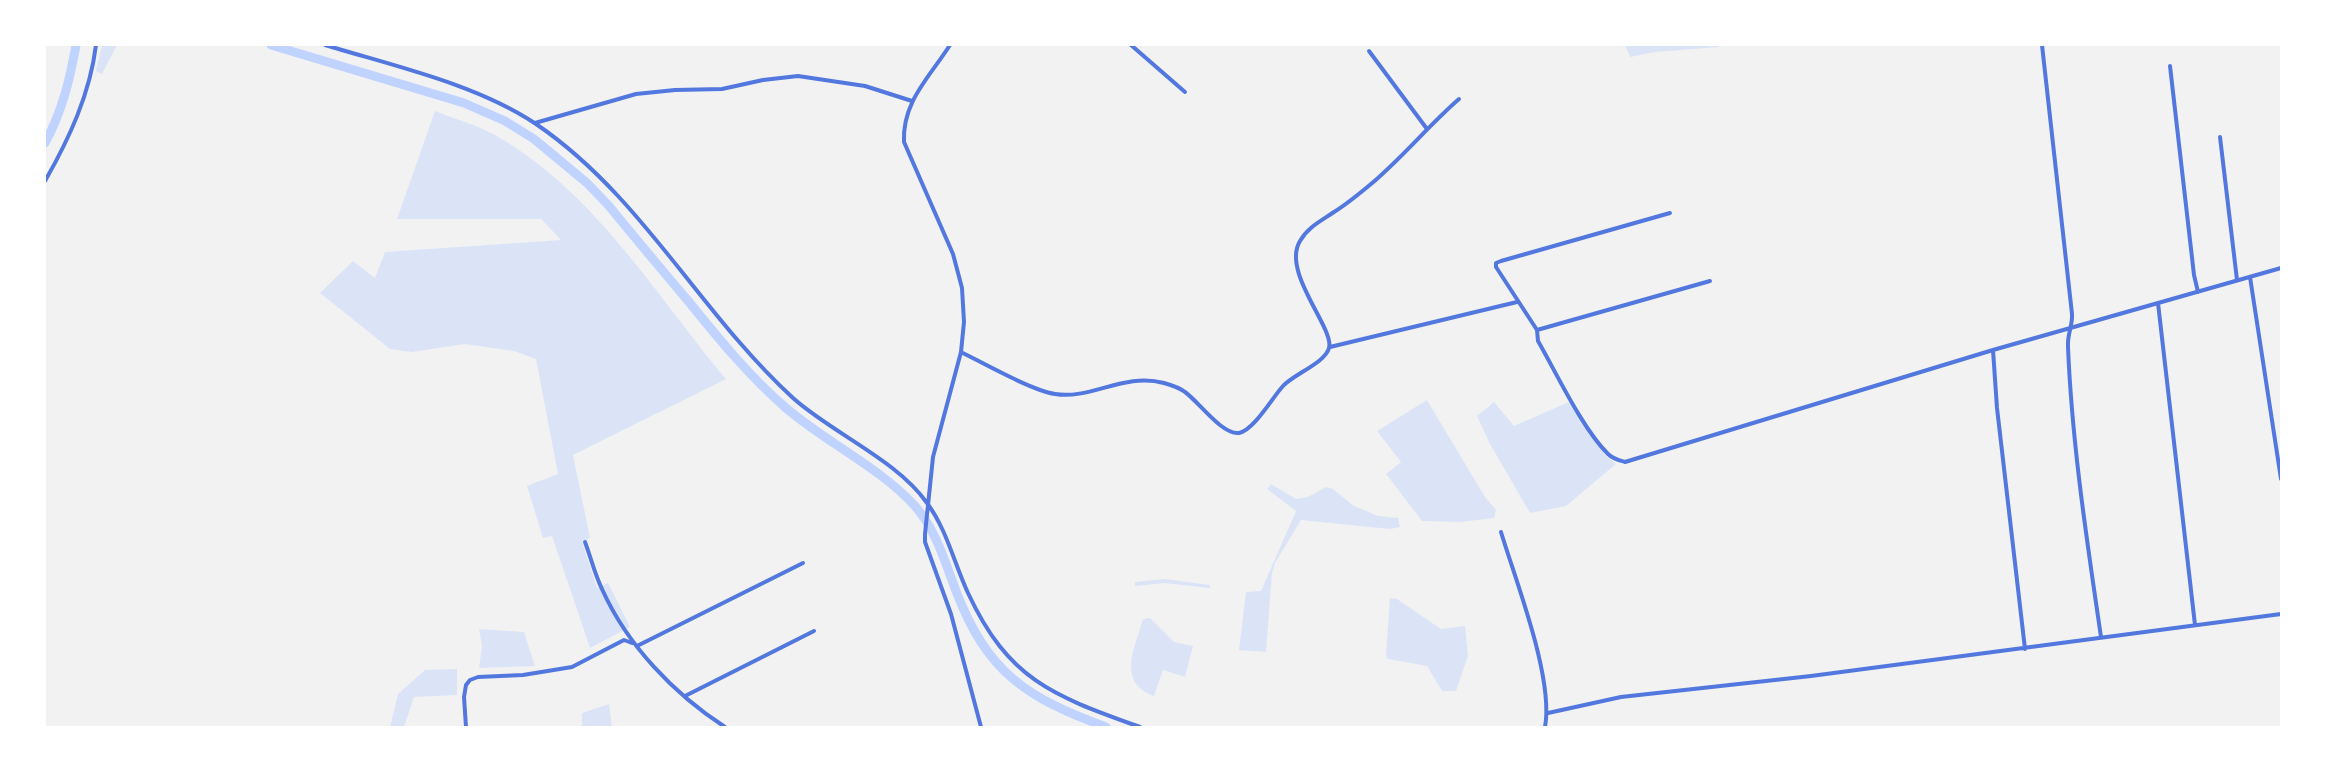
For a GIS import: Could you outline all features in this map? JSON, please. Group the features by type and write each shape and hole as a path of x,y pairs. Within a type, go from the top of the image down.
{"street":[{"path":"45,181 63,150 83,104 96,45"},
{"path":"325,45 482,95 535,123 591,168 624,201 740,343 793,398 907,481 927,502 947,538 968,592 987,629 1018,668 1060,696 1140,727"},
{"path":"950,45 912,101 905,116 904,142 959,271 964,322 961,352 933,457 927,502 925,542 958,638 981,727"},
{"path":"1131,45 1185,92"},
{"path":"2042,45 2073,322 2068,329 2074,422 2101,637"},
{"path":"1369,51 1427,129"},
{"path":"2170,66 2192,265 2198,292"},
{"path":"535,123 636,94 675,90 722,89 763,80 798,76 866,86 912,101"},
{"path":"961,352 1041,390 1056,394 1070,394 1129,380 1149,380 1166,384 1184,391 1222,427 1236,434 1243,432 1254,422 1284,385 1325,356 1330,347 1329,338 1310,302 1296,264 1295,254 1299,242 1316,222 1336,211 1378,178 1459,99"},
{"path":"2220,137 2237,280"},
{"path":"1670,213 1496,263 1496,267 1517,302 1537,330 1538,341 1589,430 1608,454 1617,460 1625,462 1994,350 2281,268"},
{"path":"2250,277 2281,479"},
{"path":"1537,330 1545,330 1710,281"},
{"path":"1330,347 1517,302"},
{"path":"2158,303 2195,625"},
{"path":"1994,350 1996,408 2025,649"},
{"path":"1500,532 1536,648 1548,713 1545,727"},
{"path":"585,542 602,590 632,642 684,696 725,727"},
{"path":"637,646 803,563"},
{"path":"1548,713 1621,697 2025,649 2101,637 2281,614"},
{"path":"684,696 814,631"},
{"path":"466,727 464,697 466,685 470,680 478,676 523,675 572,667 624,640 632,642"}],"shaded area":[{"path":"102,45 117,45 102,74 96,71"},
{"path":"1625,45 1719,45 1719,47 1655,52 1630,57"},
{"path":"435,111 495,135 530,158 563,185 593,214 621,246 726,379 573,455 590,538 582,542 597,588 608,583 630,627 590,648 552,536 543,538 527,486 558,474 536,359 514,351 465,344 412,352 390,349 320,293 353,261 375,278 385,252 561,240 541,219 397,219"},
{"path":"1427,400 1485,497 1496,510 1494,518 1460,522 1422,521 1386,474 1401,462 1377,431"},
{"path":"1494,402 1514,426 1569,402 1606,456 1616,464 1566,506 1530,513 1490,444 1477,416"},
{"path":"1271,484 1296,499 1308,497 1326,487 1333,489 1354,506 1378,516 1398,518 1400,527 1390,529 1301,520 1275,563 1272,573 1266,652 1239,650 1246,592 1261,591 1296,511 1267,489"},
{"path":"1165,579 1210,585 1210,588 1164,583 1135,586 1135,582"},
{"path":"1390,598 1397,599 1441,629 1465,626 1468,656 1456,691 1442,691 1427,666 1388,659 1386,655"},
{"path":"1150,618 1174,642 1193,646 1185,677 1163,670 1154,696 1142,690 1135,682 1131,663 1143,619"},
{"path":"479,629 524,632 535,666 479,668 482,646"},
{"path":"457,669 457,695 414,697 404,727 390,727 398,694 425,670"},
{"path":"609,704 612,727 582,727 582,713"}],"waterway":[{"path":"45,143 65,95 76,45"},
{"path":"271,45 464,103 505,121 534,139 587,183 609,206 723,343 772,396 802,421 885,479 915,506 929,525 968,619 981,643 996,662 1013,679 1032,693 1054,705 1106,727"}]}
